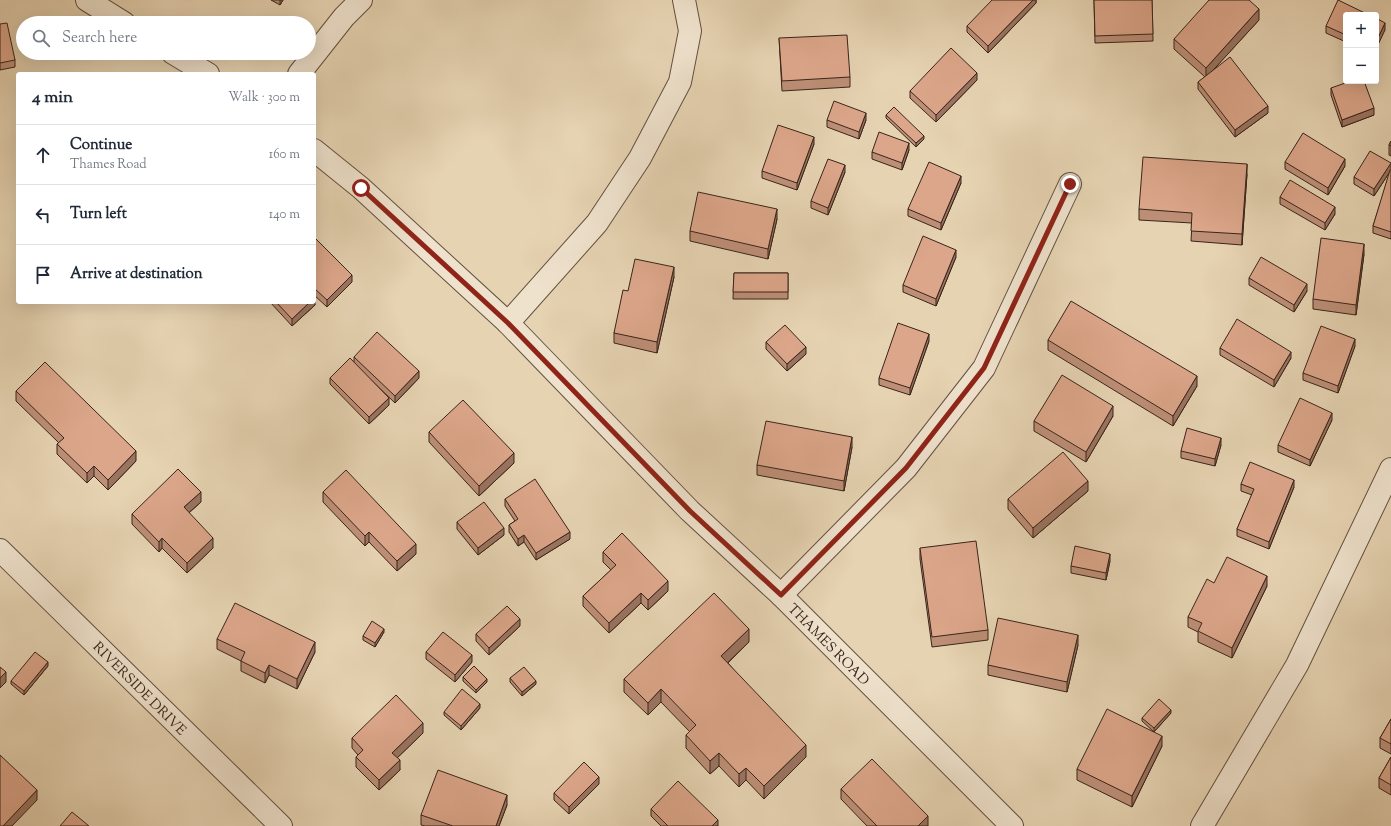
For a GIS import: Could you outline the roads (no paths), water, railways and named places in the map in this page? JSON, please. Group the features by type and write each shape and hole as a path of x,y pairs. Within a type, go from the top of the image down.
{"street":[{"path":"87,0 113,16"},
{"path":"316,52 344,17 361,0"},
{"path":"508,323 597,223 640,158 680,82 690,31 684,0"},
{"path":"185,60 205,72"},
{"path":"301,72 310,60"},
{"name":"THAMES ROAD","path":"316,152 361,188 508,323 690,511 781,595 1012,826"},
{"path":"781,595 906,468 984,368 1070,184"},
{"path":"1202,826 1297,665 1391,469"},
{"name":"RIVERSIDE DRIVE","path":"0,550 280,826"}]}
